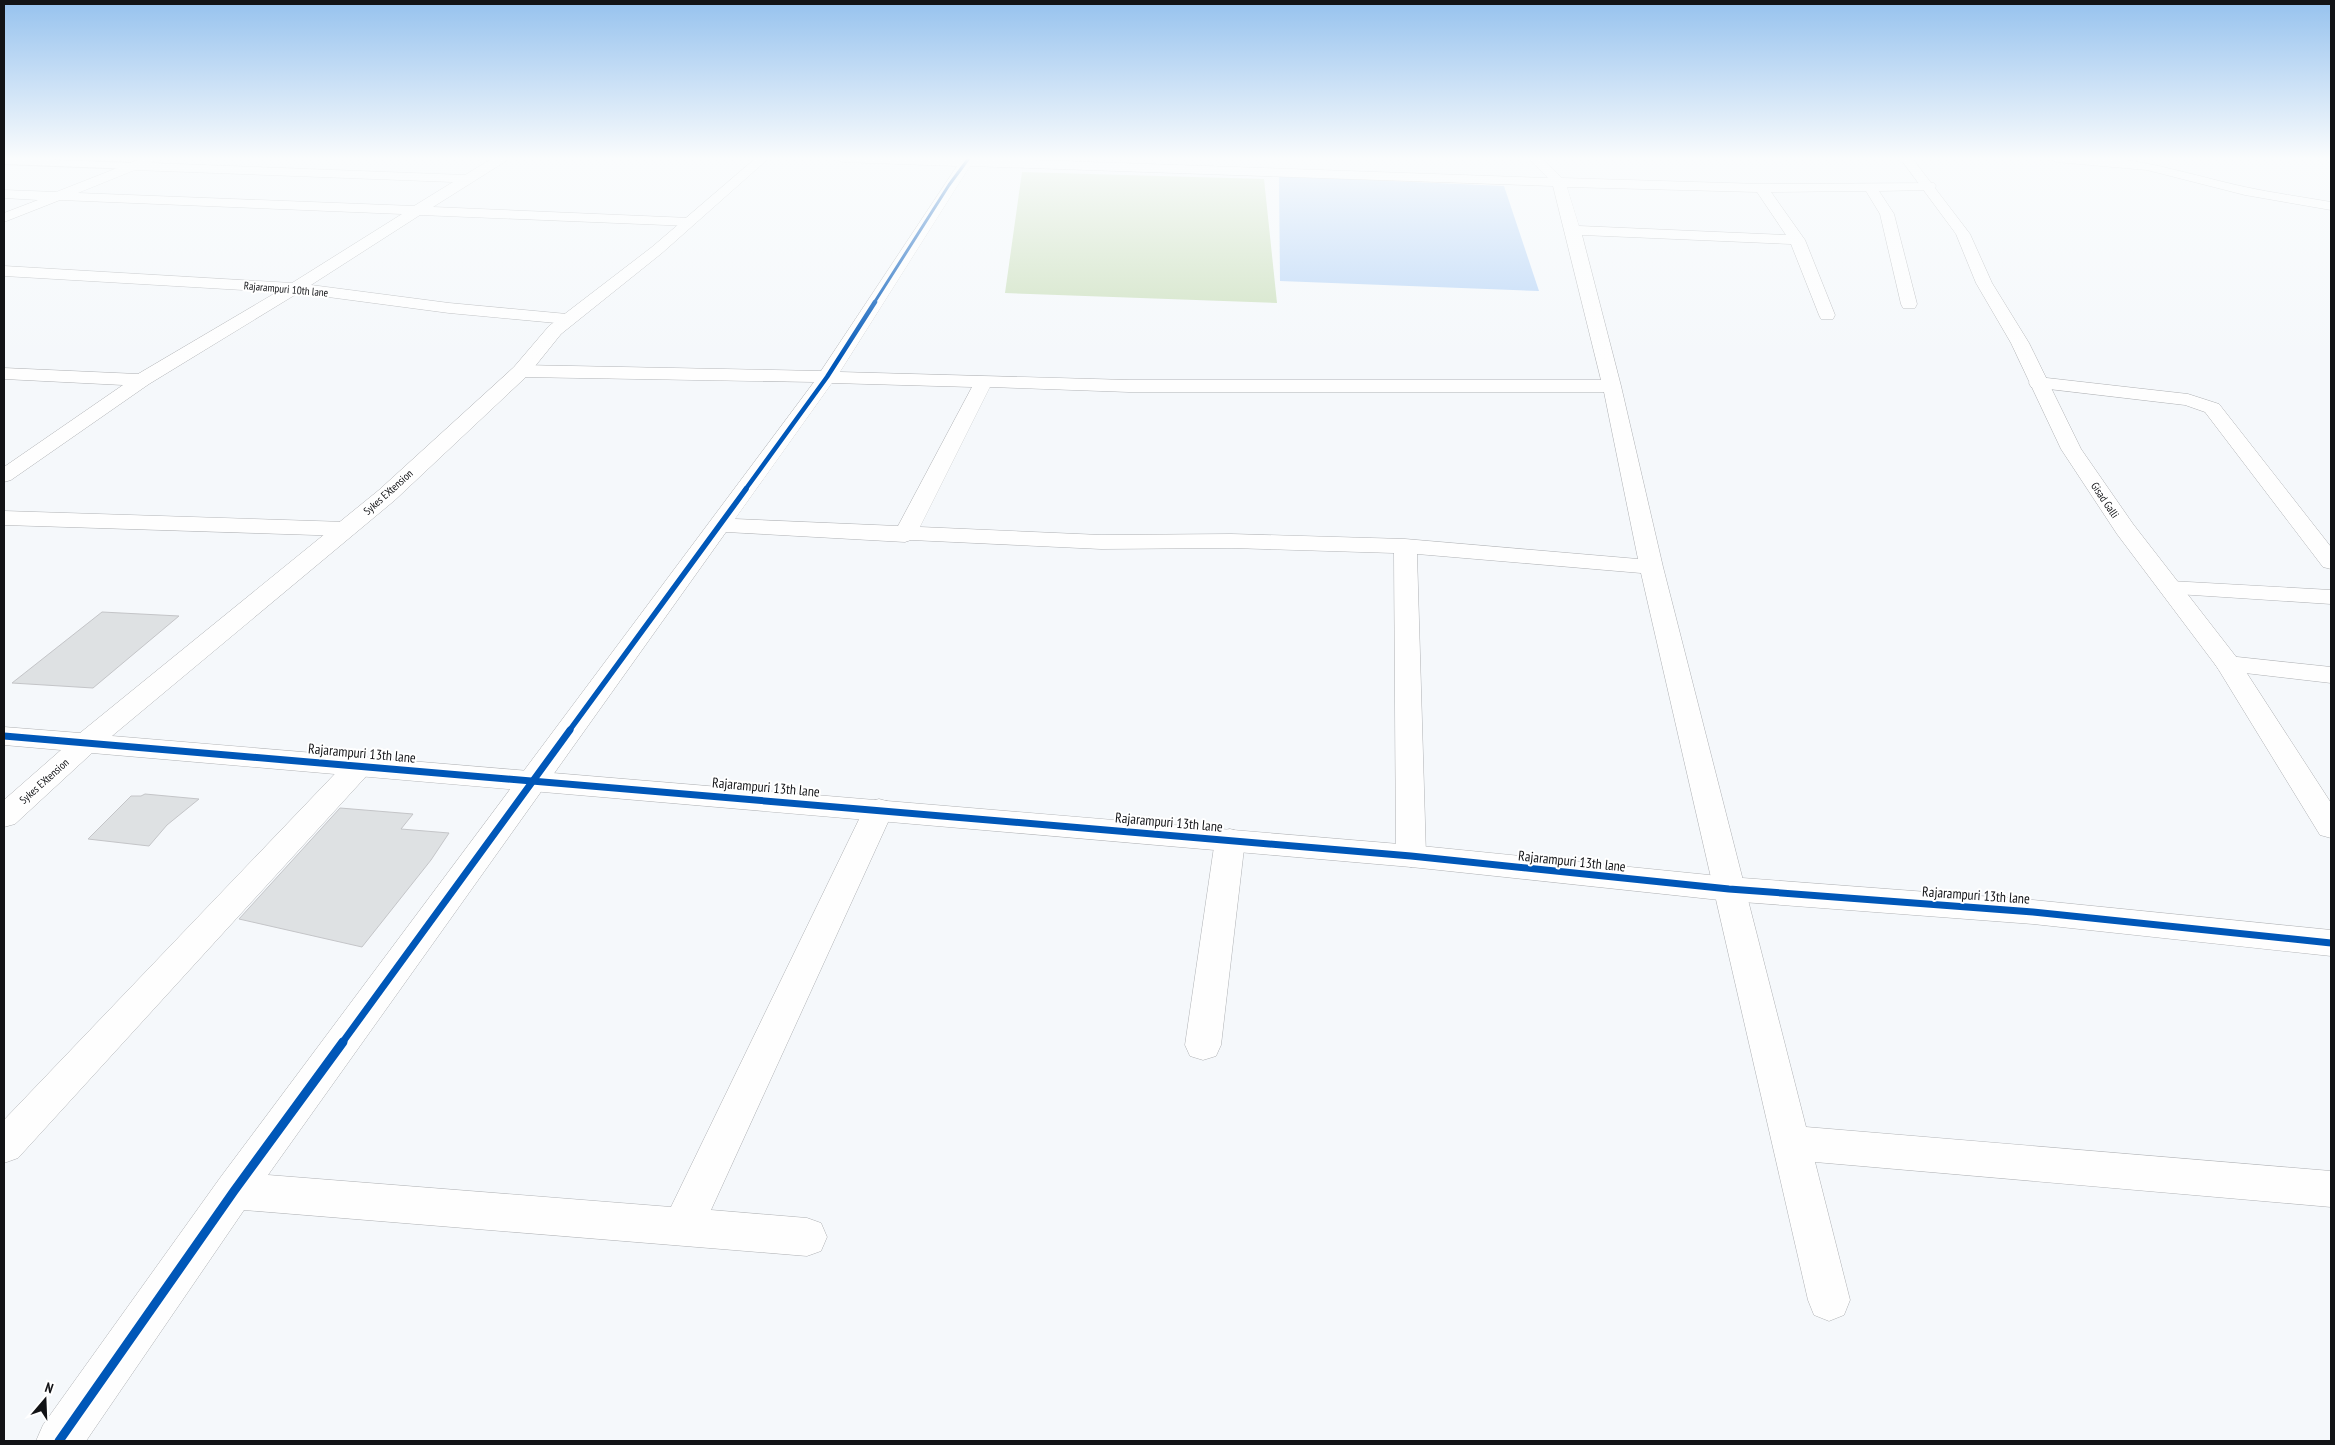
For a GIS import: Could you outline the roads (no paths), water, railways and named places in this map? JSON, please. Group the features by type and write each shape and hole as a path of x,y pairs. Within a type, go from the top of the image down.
{"street":[{"path":"4,476 142,380 295,288 394,225"},
{"name":"Sykes EXtension","path":"4,817 87,742 346,529 469,421 521,371 555,330 567,319 614,284 686,225"},
{"path":"59,1441 234,1191 826,377 925,225"},
{"path":"1572,225 1612,386 1651,567 1829,1300"},
{"path":"1788,225 1798,240 1827,315"},
{"path":"1890,225 1909,304"},
{"name":"Gisad Galli","path":"1957,225 1963,234 1984,283 2020,344 2071,449 2125,529 2228,664 2329,821"},
{"path":"1573,230 1798,240"},
{"name":"Rajarampuri 10th lane","path":"4,271 295,288 449,308 567,319"},
{"path":"521,371 826,377 983,383 1294,387 1612,386"},
{"path":"4,373 142,380"},
{"path":"905,535 983,383"},
{"path":"2038,383 2188,400 2212,408 2331,562"},
{"path":"4,518 346,529"},
{"path":"718,525 905,535 1100,542 1231,542 1405,546 1651,567"},
{"path":"1405,546 1411,856"},
{"path":"2170,588 2331,597"},
{"path":"2228,664 2331,675"},
{"name":"Rajarampuri 13th lane","path":"4,736 879,809 1411,856 1729,889 2034,912 2331,943"},
{"path":"4,1146 360,765"},
{"path":"683,1226 879,809"},
{"path":"1203,1045 1230,840"},
{"path":"1791,1143 2331,1189"},
{"path":"234,1191 807,1236"}],"water":[{"path":"1279,225 1517,225 1539,291 1280,281"}]}
